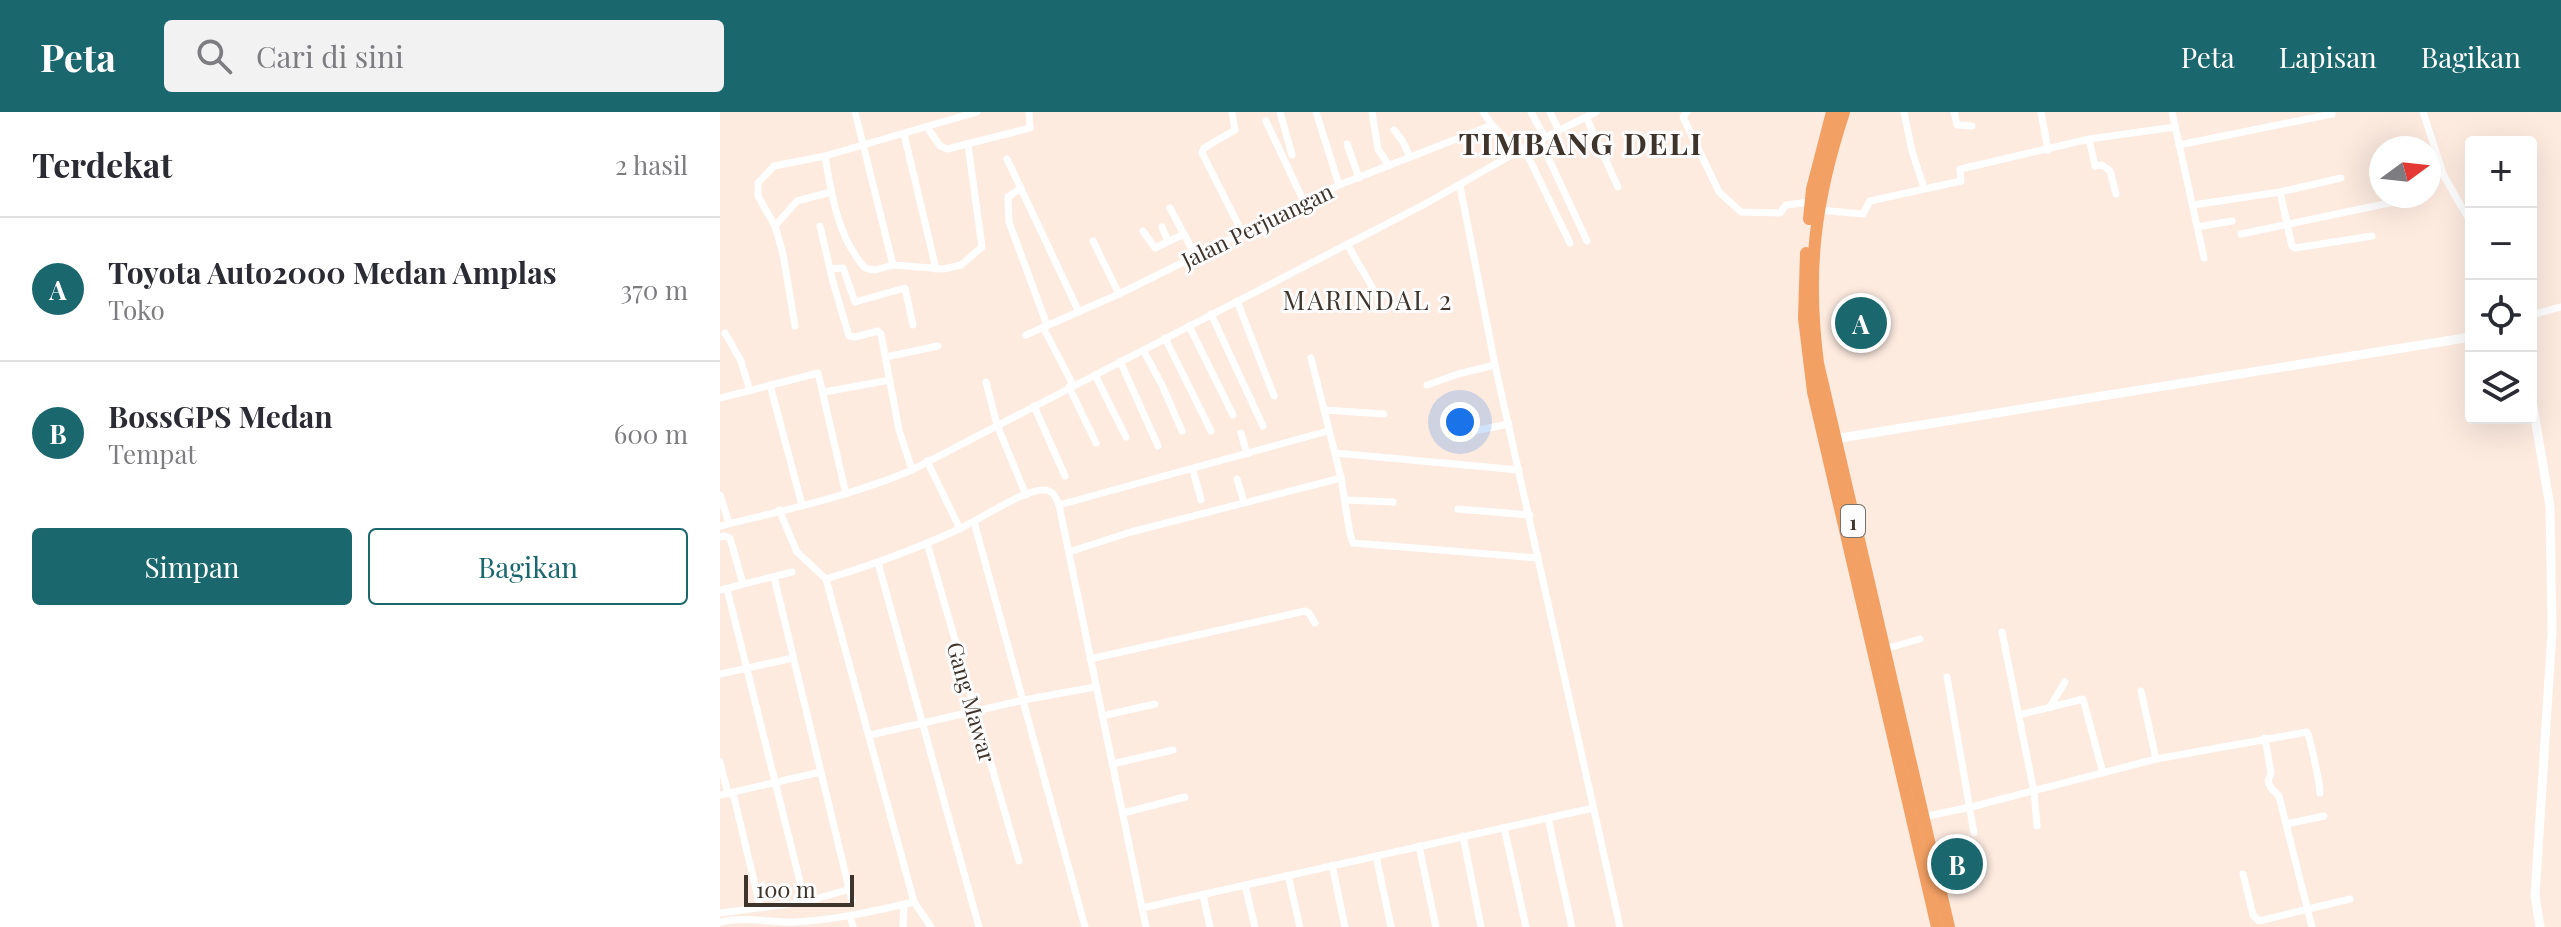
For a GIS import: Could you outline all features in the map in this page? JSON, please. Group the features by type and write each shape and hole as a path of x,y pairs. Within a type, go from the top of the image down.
{"highway":[{"name":"1","path":"1832,112 1815,173 1813,328 1821,384 1949,927"},
{"name":"1","path":"1844,112 1814,206 1803,297 1811,377 1937,927"}],"street":[{"path":"855,112 893,265"},
{"path":"795,326 783,254 775,226 758,196 758,183 774,166 863,146 977,112"},
{"path":"927,127 943,148 968,145 1030,128 1029,112"},
{"path":"1232,112 1235,130 1204,148 1202,153 1242,232"},
{"path":"1280,112 1292,155"},
{"path":"1316,112 1339,185"},
{"path":"1372,112 1378,149 1389,166"},
{"path":"1483,112 1492,125 1521,150 1570,243"},
{"path":"1531,112 1587,241"},
{"path":"1550,112 1559,131"},
{"path":"720,526 846,494 912,470 1460,186 1521,150 1596,112"},
{"path":"1687,112 1683,117 1719,192 1741,212 1780,213 1786,205 1863,214 1870,201 1961,181 1960,169 2089,139 2175,127"},
{"path":"1904,112 1924,188"},
{"path":"1954,112 1957,125 1972,126"},
{"path":"2041,112 2048,150"},
{"path":"2172,112 2204,258"},
{"path":"2423,112 2444,176 2465,213"},
{"path":"2179,145 2332,114"},
{"path":"1586,117 1618,187"},
{"path":"1266,121 1304,202"},
{"name":"Jalan Perjuangan","path":"1026,335 1119,294 1339,185 1492,125"},
{"path":"1394,130 1410,157"},
{"path":"1273,138 1286,132"},
{"path":"904,134 936,269"},
{"path":"2089,139 2095,166 2102,165 2110,171 2116,194"},
{"path":"1347,144 1359,178"},
{"path":"825,156 831,192 846,237 860,263 869,270 893,265 936,269 961,265 984,245 968,145"},
{"path":"1007,159 1079,312"},
{"path":"2193,205 2280,192 2341,178"},
{"path":"1460,186 1495,365 1620,927"},
{"path":"1021,188 1008,197 1009,222 1045,326 1096,443"},
{"path":"775,226 797,201 831,192"},
{"path":"2280,192 2295,248 2372,236"},
{"path":"2241,234 2369,207"},
{"path":"1170,208 1195,255"},
{"path":"2197,227 2232,221"},
{"path":"820,226 849,336 878,331 881,334 902,445 912,470"},
{"path":"1162,227 1168,241"},
{"path":"1143,231 1154,248 1184,234"},
{"path":"1093,241 1119,294"},
{"path":"1347,244 1375,292 1387,294"},
{"path":"830,269 842,267 854,301 905,288 913,325"},
{"path":"1237,301 1274,396"},
{"path":"2537,313 2561,307"},
{"path":"1211,314 1263,426"},
{"path":"1189,326 1233,415"},
{"path":"725,333 741,361 750,391"},
{"path":"1165,338 1211,431"},
{"path":"1834,439 2465,338"},
{"path":"886,357 938,346"},
{"path":"1143,350 1182,431"},
{"path":"1311,358 1346,500 1350,534 1356,544 1538,558"},
{"path":"1120,361 1158,446"},
{"path":"1427,385 1495,365"},
{"path":"720,398 816,373 824,392 846,494"},
{"path":"1095,375 1126,437"},
{"path":"824,392 890,380"},
{"path":"986,382 997,425 1026,495"},
{"path":"770,385 802,505"},
{"path":"1034,406 1065,476"},
{"path":"1324,410 1384,414"},
{"path":"1464,433 1509,424"},
{"path":"2536,424 2550,507 2557,631 2535,896 2540,927"},
{"path":"1059,505 1328,431"},
{"path":"1241,433 1247,454"},
{"path":"1335,453 1519,470"},
{"path":"927,461 960,529"},
{"path":"1193,470 1201,500"},
{"path":"1069,552 1131,532 1341,478"},
{"path":"1237,479 1244,502"},
{"path":"826,579 927,543 1026,495 1047,490 1052,492 1059,505 1146,927"},
{"path":"720,495 729,523"},
{"path":"1346,500 1393,502"},
{"path":"1458,509 1530,515"},
{"path":"779,510 797,552 826,579 914,902 931,927"},
{"path":"974,522 1085,927"},
{"path":"720,537 730,538 743,584"},
{"name":"Gang Mawar","path":"927,543 1019,861"},
{"path":"878,563 979,927"},
{"path":"792,572 723,589 777,783 805,902"},
{"path":"774,577 852,901"},
{"path":"1090,659 1305,611 1315,623"},
{"path":"2002,632 2034,792 2037,826"},
{"path":"1883,649 1920,639"},
{"path":"720,674 793,658"},
{"path":"1947,677 1974,833"},
{"path":"2050,707 2065,682"},
{"path":"870,735 1095,687"},
{"path":"2141,691 2156,759"},
{"path":"2019,715 2084,700 2103,773"},
{"path":"1102,716 1155,704"},
{"path":"1923,817 2034,792 2156,759 2265,738 2309,733 2320,793"},
{"path":"2265,738 2271,773 2268,781 2279,796 2312,927"},
{"path":"1112,764 1173,750"},
{"path":"720,762 760,906"},
{"path":"727,794 821,772"},
{"path":"1123,813 1185,797"},
{"path":"1142,908 1593,808"},
{"path":"2287,824 2324,816"},
{"path":"1548,818 1572,927"},
{"path":"1504,827 1526,927"},
{"path":"1463,836 1481,927"},
{"path":"1419,846 1436,927"},
{"path":"1376,856 1391,927"},
{"path":"1332,865 1345,927"},
{"path":"2243,874 2257,921 2350,899"},
{"path":"1288,875 1300,927"},
{"path":"1245,885 1255,927"},
{"path":"720,913 805,902 850,889"},
{"path":"1203,895 1210,927"},
{"path":"720,922 823,924 850,915 914,902"},
{"path":"903,927 904,904"},
{"path":"850,915 853,927"}],"place":[{"name":"Toyota Auto2000 Medan Amplas","path":"1861,323"},
{"name":"BossGPS Medan","path":"1957,864"}],"district":[{"name":"TIMBANG DELI","path":"1581,143"},
{"name":"MARINDAL 2","path":"1368,299"}]}
